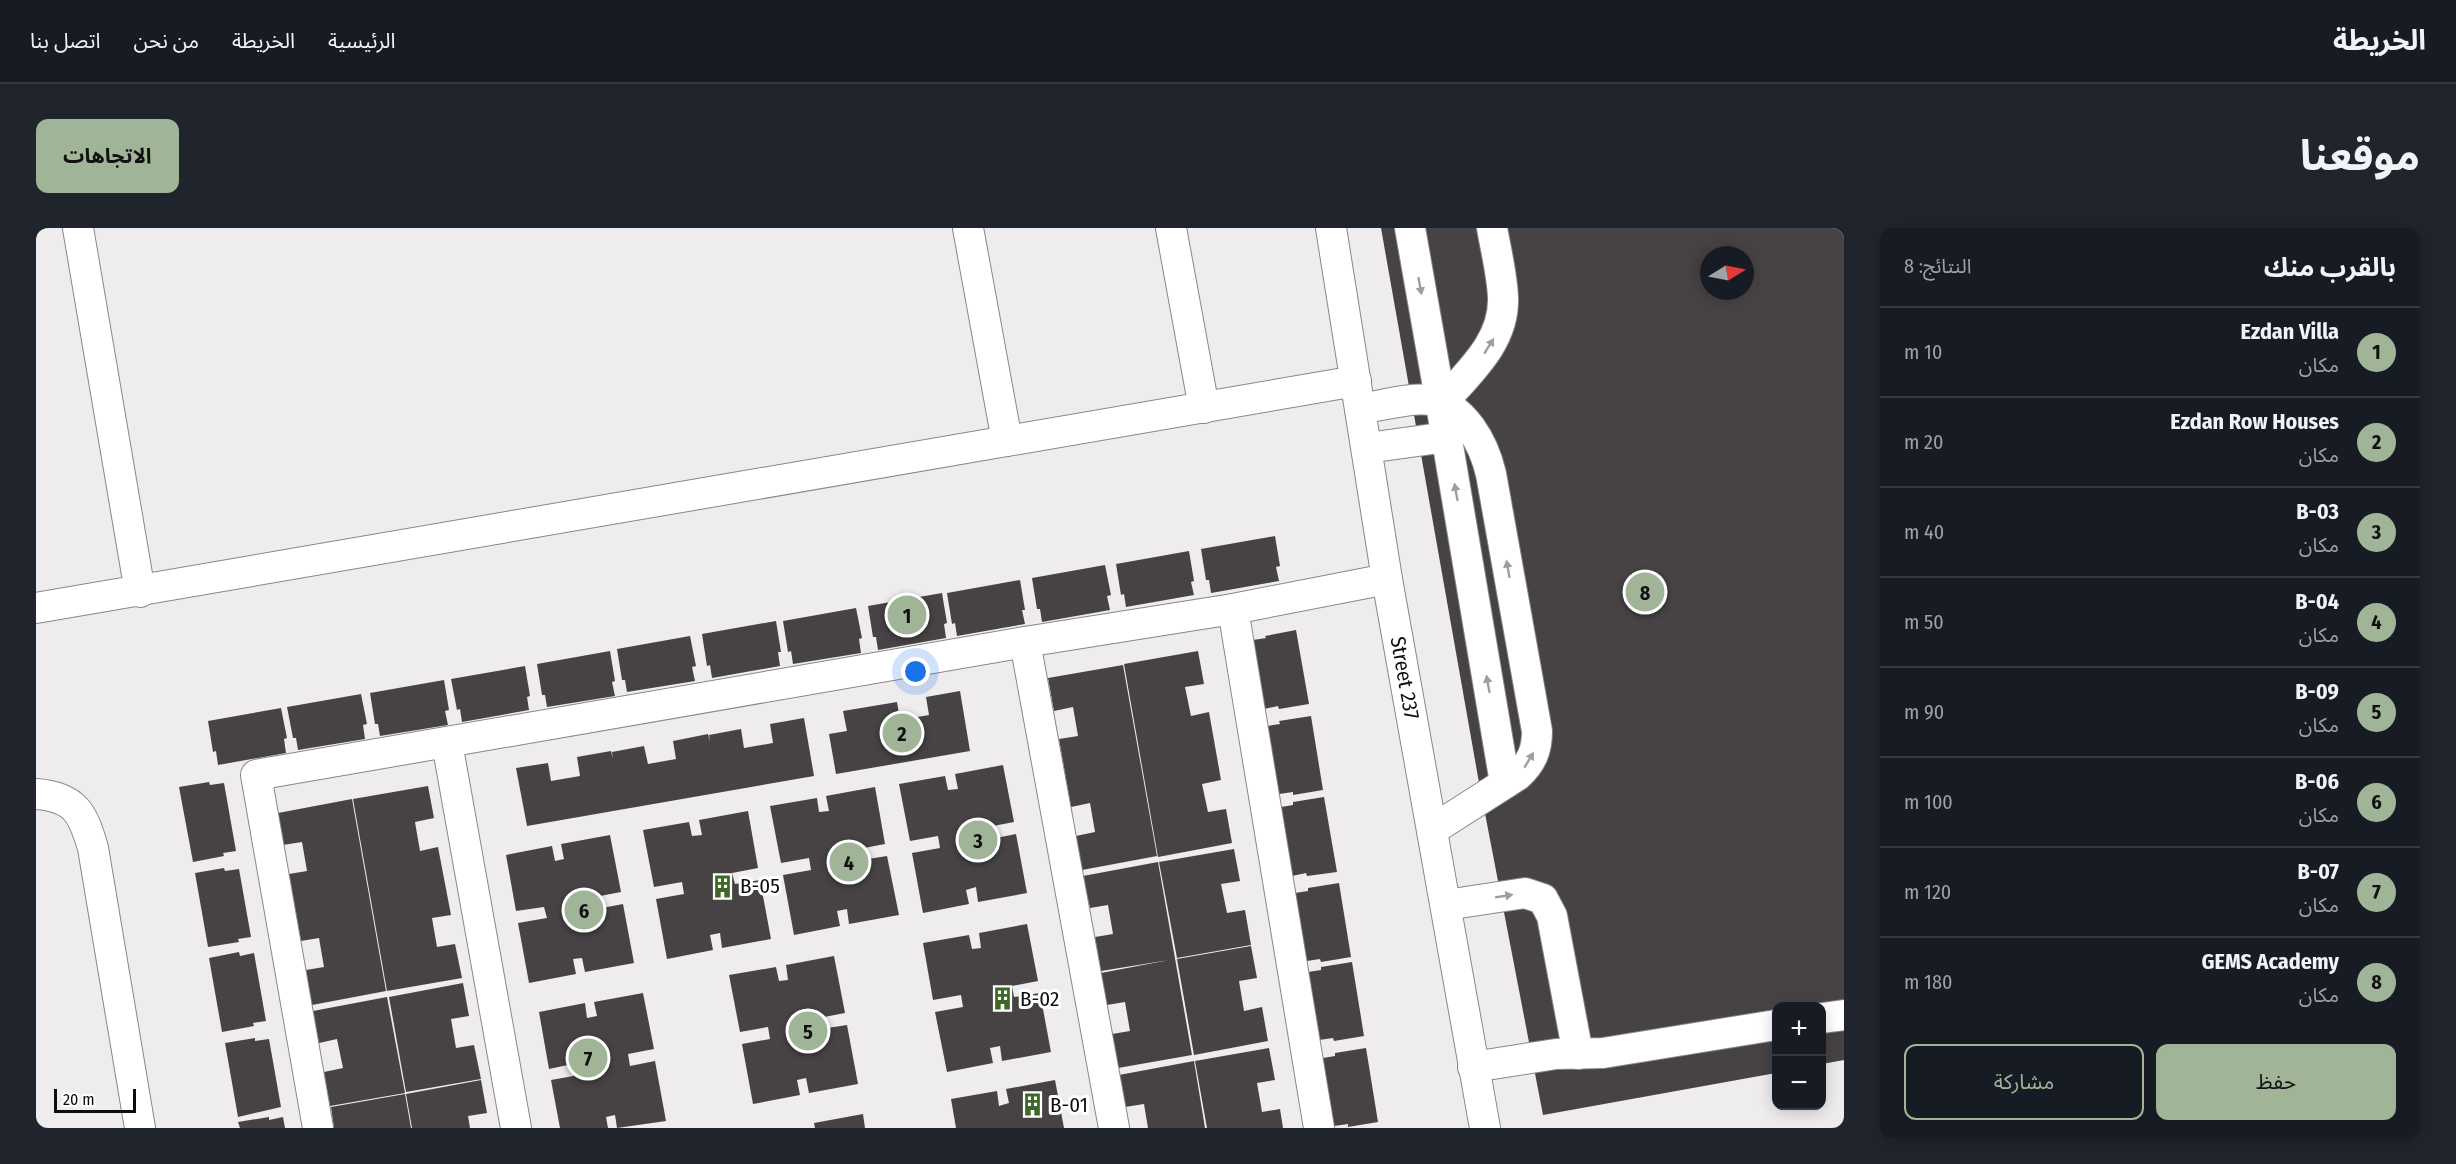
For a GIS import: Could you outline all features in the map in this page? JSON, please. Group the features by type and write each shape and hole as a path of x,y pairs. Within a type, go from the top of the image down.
{"street":[{"path":"78,228 140,592"},
{"path":"968,228 1007,441"},
{"path":"1171,228 1204,408"},
{"name":"Street 237","path":"1331,228 1387,579 1485,1128"},
{"path":"1410,228 1505,783"},
{"path":"1441,404 1479,361 1498,329 1503,300 1492,228"},
{"path":"1361,415 1427,399 1456,413 1479,440 1487,457 1535,719 1537,744 1534,756 1527,766 1505,783 1432,830"},
{"path":"36,608 1204,408 1361,415 1447,437"},
{"path":"318,1128 256,775 1025,642 1233,609 1387,579"},
{"path":"1233,609 1319,1128"},
{"path":"1025,642 1114,1128"},
{"path":"447,743 516,1128"},
{"path":"36,794 52,795 71,805 84,820 93,848 140,1128"},
{"path":"1446,905 1525,893 1543,900 1552,916 1578,1054"},
{"path":"1826,1017 1844,1015"},
{"path":"1473,1067 1556,1054 1603,1053 1772,1026"}],"building":[{"path":"1381,228 1844,228 1844,1060 1826,1063 1826,1002 1772,1002 1772,1074 1543,1115 1478,777"},
{"path":"1275,536 1280,566 1276,567 1279,581 1211,593 1209,580 1206,580 1201,549"},
{"path":"1189,551 1194,595 1126,607 1124,594 1121,595 1116,564"},
{"path":"1105,565 1111,595 1107,596 1110,610 1042,622 1040,609 1037,609 1032,578"},
{"path":"1020,580 1025,624 957,636 955,623 952,624 947,593"},
{"path":"942,593 947,623 944,624 946,638 878,650 876,637 873,637 868,606"},
{"path":"856,608 862,638 859,639 861,653 793,664 791,651 788,652 783,621"},
{"path":"776,621 781,652 778,652 780,666 712,678 710,665 707,666 702,634"},
{"path":"1296,630 1309,704 1264,709 1253,640"},
{"path":"690,636 696,666 692,667 695,681 627,692 625,680 622,680 617,649"},
{"path":"610,651 615,696 547,707 545,695 542,695 537,664"},
{"path":"1198,651 1204,684 1185,687 1191,716 1209,712 1221,780 1202,784 1208,812 1226,809 1232,843 1158,857 1124,664"},
{"path":"1123,665 1157,856 1082,870 1076,836 1095,832 1090,803 1071,807 1059,739 1078,736 1073,707 1054,711 1048,678"},
{"path":"525,666 530,696 527,697 529,710 462,722 460,709 457,710 451,679"},
{"path":"444,680 449,710 445,711 448,725 380,736 378,724 375,724 370,693"},
{"path":"960,691 970,751 836,774 829,734 847,731 843,711 897,702 900,720 929,715 926,697"},
{"path":"361,694 367,724 363,725 365,739 298,750 296,738 293,738 287,707"},
{"path":"281,708 287,738 284,739 286,753 218,765 216,751 213,752 208,721"},
{"path":"1311,716 1323,790 1293,795 1293,792 1279,794 1267,726 1280,724 1279,721"},
{"path":"804,718 814,776 527,826 516,768 548,763 551,781 580,776 577,757 611,751 613,759 612,752 644,746 648,764 676,759 673,741 708,734 710,742 709,735 741,729 744,748 773,743 770,724"},
{"path":"1003,765 1014,822 988,827 991,839 1016,834 1027,893 978,902 976,887 966,890 969,904 923,913 912,853 940,848 938,836 910,841 899,784 945,776 948,790 958,789 955,774"},
{"path":"209,782 210,785 224,783 236,851 223,853 224,856 193,862 179,787"},
{"path":"428,786 434,818 415,822 420,851 438,847 451,915 432,918 437,947 455,944 462,978 387,991 353,799"},
{"path":"875,787 885,844 859,849 862,860 887,856 899,915 849,924 847,909 837,911 840,926 794,935 783,875 811,870 809,858 781,863 770,806 817,798 819,812 829,811 826,796"},
{"path":"1324,797 1337,872 1292,876 1281,807 1293,805 1293,802"},
{"path":"352,799 386,991 312,1005 306,970 324,967 319,938 301,941 289,874 307,871 302,842 283,845 278,813"},
{"name":"B-05","path":"748,811 758,868 732,873 735,884 760,880 771,939 722,948 720,933 710,935 713,950 667,959 656,899 684,894 682,882 654,887 643,830 689,822 692,836 702,835 699,820"},
{"path":"610,835 621,892 595,897 597,909 623,904 634,963 585,972 582,958 573,959 576,974 529,983 518,923 547,918 544,907 516,911 506,855 552,846 555,861 564,859 561,844"},
{"path":"1234,849 1240,881 1221,884 1227,913 1245,910 1251,945 1177,958 1159,862"},
{"path":"1158,862 1192,1055 1118,1068 1112,1034 1130,1031 1125,1002 1107,1005 1101,973 1169,960 1101,971 1095,937 1113,934 1108,905 1090,908 1083,876"},
{"path":"224,868 225,871 239,869 251,937 238,939 239,942 208,947 195,873"},
{"path":"1339,883 1351,957 1321,962 1320,959 1307,961 1295,893 1308,891 1308,888"},
{"name":"B-02","path":"1027,924 1038,981 1012,986 1014,997 1040,993 1051,1052 1002,1061 1000,1046 990,1048 993,1063 947,1072 935,1012 963,1007 961,995 933,1000 923,943 969,935 972,949 981,948 979,933"},
{"path":"1251,946 1257,978 1239,981 1244,1011 1262,1007 1268,1041 1194,1055 1177,959"},
{"path":"239,952 240,956 254,953 266,1021 253,1023 254,1026 222,1032 209,958"},
{"path":"834,956 845,1013 819,1018 821,1029 847,1025 858,1084 809,1093 806,1078 797,1080 800,1095 753,1104 742,1044 770,1039 768,1027 740,1032 729,975 776,967 779,981 788,980 786,965"},
{"path":"1352,962 1364,1036 1334,1041 1333,1038 1319,1040 1308,972 1321,970 1321,967"},
{"path":"463,983 469,1016 451,1019 456,1048 474,1045 481,1079 406,1092 389,997"},
{"path":"643,993 654,1049 628,1054 630,1066 655,1061 666,1121 617,1128 615,1115 606,1117 608,1128 560,1128 551,1080 579,1075 577,1063 549,1069 539,1012 585,1003 587,1018 597,1016 594,1002"},
{"path":"387,997 405,1093 330,1106 324,1072 343,1068 337,1039 319,1043 313,1011"},
{"path":"255,1038 255,1041 269,1039 281,1107 238,1117 225,1043"},
{"path":"1269,1048 1275,1080 1257,1083 1262,1112 1280,1109 1283,1128 1207,1128 1195,1061"},
{"path":"1366,1048 1378,1122 1348,1127 1348,1124 1334,1126 1323,1058 1335,1056 1335,1053"},
{"path":"1194,1061 1205,1128 1148,1128 1144,1104 1125,1107 1119,1075"},
{"path":"481,1080 487,1113 468,1116 470,1128 412,1128 406,1094"},
{"name":"B-01","path":"1055,1080 1064,1128 956,1128 951,1099 997,1091 999,1106 1009,1103 1006,1089"},
{"path":"405,1094 411,1128 334,1128 331,1107"},
{"path":"863,1114 865,1128 815,1128 814,1123"},
{"path":"269,1117 269,1120 283,1117 285,1128 240,1128 238,1122"}],"place":[{"name":"GEMS Academy","path":"1645,592"},
{"name":"Ezdan Villa","path":"907,615"},
{"name":"Ezdan Row Houses","path":"902,733"},
{"name":"B-03","path":"978,840"},
{"name":"B-04","path":"849,862"},
{"name":"B-05","path":"722,886"},
{"name":"B-06","path":"584,910"},
{"name":"B-02","path":"1002,999"},
{"name":"B-09","path":"808,1031"},
{"name":"B-07","path":"588,1058"},
{"name":"B-01","path":"1032,1105"}]}
